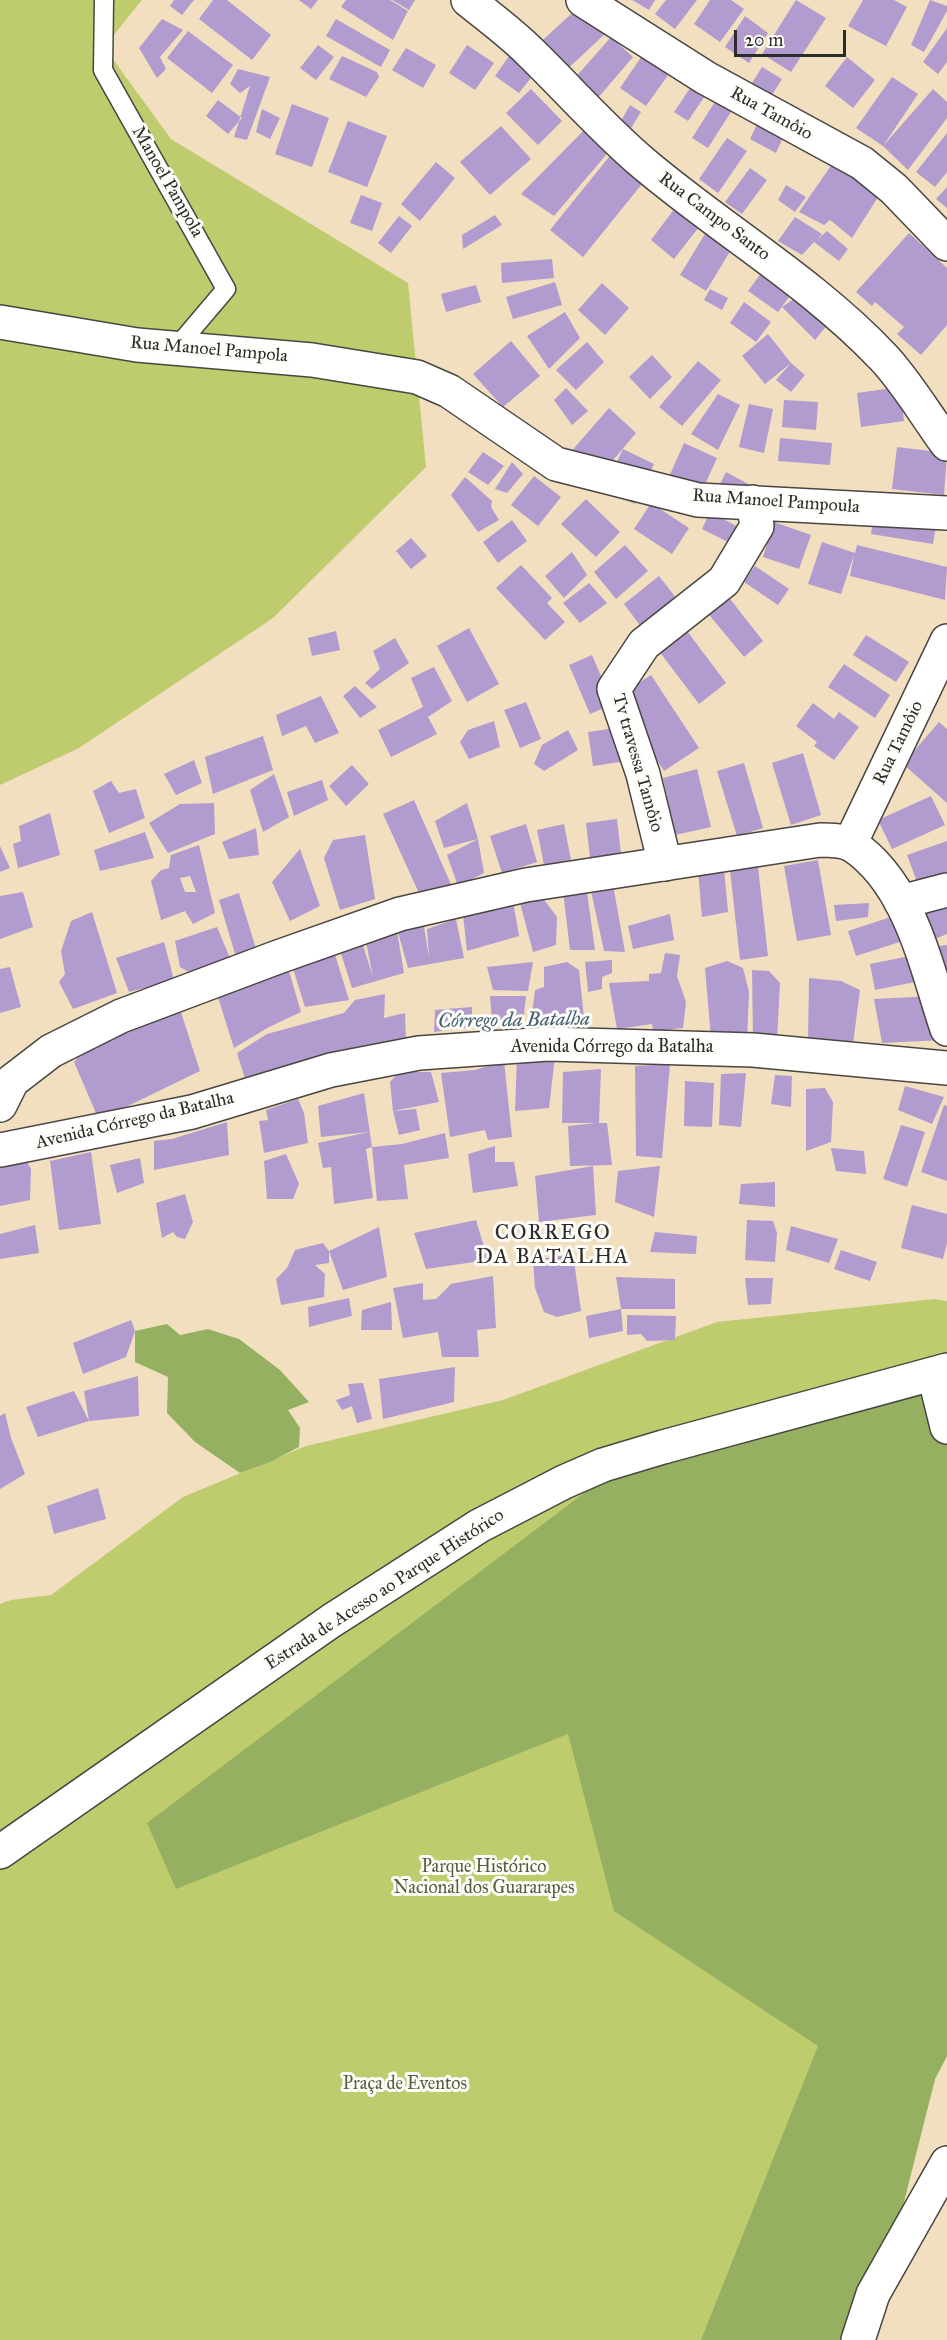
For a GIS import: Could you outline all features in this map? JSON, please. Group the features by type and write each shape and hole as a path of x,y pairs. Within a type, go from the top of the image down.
{"street":[{"name":"Rua Campo Santo","path":"468,0 531,53 557,82 643,163 748,246 793,276 859,334 884,358 947,444"},
{"name":"Rua Tamôio","path":"583,0 706,78 862,163 894,189 947,244"},
{"name":"Rua Manoel Pampola","path":"0,322 137,345 312,360 417,377"},
{"name":"Rua Manoel Pampoula","path":"417,377 449,391 556,464 698,500 947,513"},
{"name":"Tv travessa Tamôio","path":"664,864 643,774 614,689 644,644 724,581 757,526 753,502"},
{"name":"Rua Tamôio","path":"850,844 947,641"},
{"path":"0,1105 12,1081 51,1051 121,1016 400,914 526,885 820,840 850,844 884,873 908,913 947,1029"},
{"path":"901,902 947,890"},
{"name":"Avenida Córrego da Batalha","path":"0,1150 192,1112 331,1070 419,1053 548,1044 753,1050 947,1068"},
{"path":"941,1372 947,1427"},
{"name":"Estrada de Acesso ao Parque Histórico","path":"0,1852 331,1621 479,1526 564,1482 603,1465 663,1447 941,1372"},
{"path":"858,2340 873,2294 947,2163"}],"lane":[{"name":"Manoel Pampola","path":"104,0 103,70 226,289 176,348"}],"green space":[{"path":"0,0 142,0 104,47 171,139 408,283 426,467 273,618 79,748 0,785"},
{"name":"Parque Histórico Nacional dos Guararapes","path":"935,1299 947,1301 947,2056 935,2079 869,2340 0,2340 0,1604 11,1600 51,1595 183,1497 306,1446 503,1400 717,1322"},
{"path":"167,1324 180,1335 208,1329 239,1339 280,1370 309,1402 288,1410 300,1428 299,1447 270,1462 240,1473 195,1442 167,1413 168,1377 135,1362 135,1331"},
{"path":"947,1384 947,2056 935,2079 869,2340 701,2340 818,2046 614,1911 568,1734 176,1889 147,1823 616,1469"}],"building":[{"path":"174,0 194,0 182,15 170,6"},
{"path":"213,0 227,0 271,35 252,60 199,19"},
{"path":"299,0 318,0 311,9"},
{"path":"346,0 390,0 408,11 393,40 341,7"},
{"path":"392,0 415,0 409,10"},
{"path":"632,0 655,0 649,10"},
{"path":"666,0 697,0 675,29 655,14"},
{"path":"710,0 731,0 744,9 720,42 694,24"},
{"path":"796,0 826,18 791,72 762,54"},
{"path":"863,0 894,0 907,7 886,46 848,26"},
{"path":"930,0 947,6 947,11 924,52 911,45"},
{"path":"581,5 606,33 561,75 535,47"},
{"path":"745,16 768,33 749,63 725,47"},
{"path":"162,19 183,30 160,57 166,69 157,78 139,48"},
{"path":"336,19 390,50 381,67 326,36"},
{"path":"947,28 947,62 938,74 923,62"},
{"path":"188,31 233,65 212,93 167,58"},
{"path":"611,37 633,57 597,99 574,79"},
{"path":"318,45 334,57 316,80 300,68"},
{"path":"467,45 494,63 475,90 449,73"},
{"path":"406,48 436,65 423,88 392,70"},
{"path":"514,49 538,69 519,93 495,76"},
{"path":"644,53 671,71 646,106 620,88"},
{"path":"342,56 377,72 379,77 366,97 329,79"},
{"path":"847,57 875,80 853,108 825,86"},
{"path":"762,67 782,79 772,95 752,83"},
{"path":"238,69 270,77 247,140 234,137 250,86 240,93 230,84"},
{"path":"892,77 918,94 883,146 856,128"},
{"path":"697,78 711,87 688,121 674,112"},
{"path":"531,89 562,121 538,145 506,113"},
{"path":"933,89 947,102 947,118 908,170 883,146"},
{"path":"720,94 736,104 708,148 692,138"},
{"path":"218,100 242,118 228,134 206,116"},
{"path":"292,104 329,118 312,167 275,154"},
{"path":"630,105 641,112 631,128 621,121"},
{"path":"262,109 280,118 270,139 256,132"},
{"path":"348,121 387,136 367,187 328,172"},
{"path":"593,121 617,142 554,216 521,194"},
{"path":"758,122 784,135 776,153 750,139"},
{"path":"501,126 531,159 490,195 460,162"},
{"path":"947,133 947,172 935,187 916,172"},
{"path":"727,138 747,151 718,193 699,179"},
{"path":"613,152 646,179 583,257 550,230"},
{"path":"837,157 885,186 852,238 830,220 824,225 799,212"},
{"path":"436,162 455,178 420,221 401,204"},
{"path":"750,168 767,180 742,214 725,202"},
{"path":"786,185 806,197 795,212 778,200"},
{"path":"947,187 947,208 936,199"},
{"path":"361,195 382,203 372,231 350,223"},
{"path":"675,208 699,227 674,259 651,240"},
{"path":"495,215 502,225 463,249 462,235"},
{"path":"399,216 412,226 391,253 378,243"},
{"path":"795,217 822,234 817,240 827,231 848,249 839,261 814,242 802,255 778,241"},
{"path":"711,224 737,240 706,291 680,275"},
{"path":"909,233 947,268 947,325 921,355 897,334 904,327 875,302 872,306 856,292"},
{"path":"552,259 554,278 502,283 501,263"},
{"path":"770,261 800,282 778,312 748,291"},
{"path":"555,282 562,305 513,319 506,297"},
{"path":"602,283 629,308 605,335 578,310"},
{"path":"476,285 481,302 446,312 441,294"},
{"path":"710,289 728,298 722,310 704,300"},
{"path":"804,292 836,314 815,340 782,307"},
{"path":"744,302 771,322 756,342 730,323"},
{"path":"565,312 580,338 549,369 527,336"},
{"path":"768,334 791,363 765,384 742,356"},
{"path":"511,341 540,376 503,407 473,374"},
{"path":"587,342 604,362 576,390 556,370"},
{"path":"652,355 672,377 650,399 629,377"},
{"path":"698,361 721,380 682,426 659,407"},
{"path":"791,363 805,375 791,392 776,380"},
{"path":"900,387 904,421 861,427 857,393"},
{"path":"566,388 588,411 572,425 554,400"},
{"path":"718,394 740,405 718,450 691,434"},
{"path":"784,400 818,402 816,430 782,427"},
{"path":"749,404 773,409 764,453 739,447"},
{"path":"609,408 636,433 598,478 569,454"},
{"path":"780,438 832,443 830,465 778,461"},
{"path":"684,443 717,458 698,500 665,486"},
{"path":"897,447 947,453 944,495 892,489"},
{"path":"623,449 654,464 635,504 603,490"},
{"path":"483,452 504,466 488,485 468,472"},
{"path":"512,462 523,474 507,493 495,489"},
{"path":"726,472 752,486 738,513 712,500"},
{"path":"534,476 561,497 538,526 511,505"},
{"path":"465,477 492,501 491,507 499,520 478,532 451,495"},
{"path":"586,499 620,532 596,557 561,524"},
{"path":"651,503 689,528 672,554 634,529"},
{"path":"876,503 938,513 933,544 871,534"},
{"path":"710,512 744,530 736,546 702,529"},
{"path":"512,520 527,541 498,563 483,542"},
{"path":"774,522 811,535 799,569 763,557"},
{"path":"411,538 427,556 411,569 396,551"},
{"path":"822,542 855,553 857,545 947,567 945,600 850,576 854,555 841,594 808,584"},
{"path":"625,545 648,571 616,599 594,572"},
{"path":"572,552 587,575 564,598 545,576"},
{"path":"521,565 552,598 547,603 565,622 545,640 496,588"},
{"path":"755,566 789,589 778,605 744,582"},
{"path":"659,576 684,608 648,636 624,604"},
{"path":"589,583 607,603 580,623 563,603"},
{"path":"727,595 763,641 744,657 706,611"},
{"path":"681,623 726,683 699,704 653,643"},
{"path":"469,628 499,684 467,702 437,646"},
{"path":"336,631 340,650 312,656 308,638"},
{"path":"866,635 909,662 896,682 853,655"},
{"path":"395,638 409,663 372,689 365,683 380,669 373,651"},
{"path":"592,655 613,704 590,714 569,665"},
{"path":"844,664 890,695 875,718 828,687"},
{"path":"434,667 452,701 428,717 437,734 391,757 378,730 423,707 411,678"},
{"path":"651,675 699,748 664,771 617,697"},
{"path":"355,686 377,707 360,718 343,696"},
{"path":"321,696 339,733 315,743 306,726 282,736 276,715"},
{"path":"526,702 541,739 520,748 504,710"},
{"path":"813,703 834,719 839,712 859,727 834,760 814,746 817,742 796,726"},
{"path":"494,721 500,747 469,759 460,742 468,730"},
{"path":"939,722 947,729 947,803 903,764"},
{"path":"622,727 627,761 593,766 588,732"},
{"path":"568,730 578,750 544,771 534,764 542,745"},
{"path":"263,736 273,770 213,794 205,757"},
{"path":"803,753 821,815 791,825 772,763"},
{"path":"194,760 202,783 176,795 164,774"},
{"path":"744,763 763,828 737,836 717,771"},
{"path":"352,765 369,784 346,806 329,786"},
{"path":"697,769 711,827 675,835 663,778"},
{"path":"274,774 289,817 263,832 250,790"},
{"path":"322,780 328,800 294,816 287,792"},
{"path":"111,781 119,793 136,789 145,818 109,833 93,791"},
{"path":"931,796 945,825 892,849 878,820"},
{"path":"414,800 453,889 423,902 383,814"},
{"path":"214,803 215,834 168,853 149,823 180,804"},
{"path":"467,803 478,839 444,848 435,821"},
{"path":"50,813 60,855 18,868 13,844 21,841 19,826"},
{"path":"617,819 621,854 590,858 586,823"},
{"path":"526,824 537,862 502,873 490,836"},
{"path":"564,824 571,860 544,865 537,830"},
{"path":"256,828 259,855 229,859 222,842"},
{"path":"145,832 154,858 100,871 94,850"},
{"path":"365,835 375,899 340,910 324,858 333,840"},
{"path":"478,839 484,873 458,886 447,855"},
{"path":"947,841 947,877 919,887 907,855"},
{"path":"199,845 215,913 193,924 185,911 161,920 151,881 161,870 169,868 171,855","holes":["190,876 196,892 185,892 180,878"]},
{"path":"0,846 10,868 0,872"},
{"path":"300,849 320,906 290,921 272,882"},
{"path":"818,860 831,935 797,941 784,866"},
{"path":"758,867 768,956 740,960 730,870"},
{"path":"724,869 728,912 702,917 698,871"},
{"path":"612,879 625,952 604,951 591,891"},
{"path":"586,885 595,950 570,950 563,891"},
{"path":"23,892 33,927 0,939 0,896"},
{"path":"239,893 256,949 235,954 219,900"},
{"path":"539,893 557,917 556,945 533,952 519,899"},
{"path":"947,893 947,934 935,939 922,903"},
{"path":"513,901 519,936 467,951 463,915"},
{"path":"869,903 868,917 836,921 834,905"},
{"path":"92,912 117,993 73,1009 59,982 65,974 61,951 71,921"},
{"path":"670,914 674,940 633,949 628,926"},
{"path":"897,915 906,940 856,956 848,931"},
{"path":"456,919 464,958 408,968 396,925 423,920 429,958 427,929"},
{"path":"396,925 404,973 352,988 338,944 361,939 373,977 365,937"},
{"path":"217,927 230,958 189,972 180,967 175,941"},
{"path":"164,942 174,980 129,992 116,958"},
{"path":"947,945 947,971 946,971 939,946"},
{"path":"333,948 349,1000 305,1007 290,959"},
{"path":"665,953 680,955 677,976 686,1002 683,1028 653,1031 652,1024 617,1029 609,983 649,981 649,974 661,973"},
{"path":"915,955 920,981 875,990 870,964"},
{"path":"612,960 612,973 602,977 602,989 588,992 585,962"},
{"path":"727,961 743,968 749,992 747,1042 711,1038 705,968"},
{"path":"533,962 528,991 493,990 487,967"},
{"path":"567,962 579,970 585,1027 531,1022 535,990 544,987 544,967"},
{"path":"287,964 301,1012 269,1027 234,1048 216,991"},
{"path":"10,967 21,1007 0,1013 0,969"},
{"path":"752,970 769,971 780,983 777,1041 753,1040"},
{"path":"809,978 841,981 860,990 853,1044 808,1042"},
{"path":"385,994 384,1018 405,1013 406,1041 246,1082 237,1053 267,1034 344,1013 355,1000"},
{"path":"490,996 526,996 523,1022 492,1021"},
{"path":"933,996 943,1040 882,1043 874,999"},
{"path":"178,1003 200,1071 99,1120 74,1062 95,1038"},
{"path":"472,1007 472,1027 434,1032 435,1010"},
{"path":"555,1056 549,1108 515,1111 517,1057"},
{"path":"504,1061 512,1137 488,1140 485,1130 450,1137 441,1073 475,1070"},
{"path":"670,1064 662,1158 636,1156 635,1066"},
{"path":"601,1069 599,1123 607,1123 612,1165 570,1166 568,1126 596,1123 562,1123 563,1072"},
{"path":"399,1072 431,1072 439,1102 393,1111 390,1082"},
{"path":"746,1073 741,1127 719,1125 721,1074"},
{"path":"775,1075 792,1076 791,1107 771,1104"},
{"path":"685,1081 714,1083 712,1127 684,1126"},
{"path":"905,1086 944,1097 932,1124 898,1110"},
{"path":"825,1088 833,1102 831,1142 806,1151 806,1089"},
{"path":"364,1093 372,1147 366,1149 373,1198 334,1204 331,1167 323,1168 318,1143 369,1132 321,1137 318,1106"},
{"path":"298,1099 304,1113 308,1143 264,1153 259,1121 268,1120 266,1110"},
{"path":"944,1105 947,1106 947,1181 921,1172"},
{"path":"416,1109 420,1130 399,1135 393,1111"},
{"path":"227,1122 229,1155 154,1170 154,1141 172,1139"},
{"path":"901,1125 925,1132 907,1187 883,1179"},
{"path":"445,1133 449,1158 404,1165 408,1199 377,1201 372,1147 402,1144"},
{"path":"495,1146 495,1162 514,1162 518,1186 473,1193 468,1154"},
{"path":"831,1148 864,1151 866,1174 836,1171"},
{"path":"91,1152 101,1224 59,1230 50,1161"},
{"path":"286,1154 299,1184 293,1199 267,1199 264,1161"},
{"path":"140,1158 144,1183 117,1193 110,1165"},
{"path":"27,1162 31,1169 30,1200 0,1206 0,1168"},
{"path":"593,1166 596,1215 539,1222 535,1176"},
{"path":"660,1166 654,1217 615,1202 618,1171"},
{"path":"775,1182 775,1207 739,1204 741,1184"},
{"path":"185,1194 193,1222 185,1239 177,1237 173,1232 162,1238 156,1203"},
{"path":"912,1205 947,1214 947,1243 943,1259 901,1248"},
{"path":"476,1220 488,1260 426,1269 414,1233"},
{"path":"747,1220 773,1221 777,1233 775,1262 745,1260"},
{"path":"35,1225 39,1253 0,1259 0,1234"},
{"path":"791,1226 838,1239 829,1263 786,1250"},
{"path":"379,1227 387,1277 343,1290 329,1251"},
{"path":"655,1232 697,1236 696,1254 650,1252"},
{"path":"323,1243 329,1251 329,1263 315,1265 325,1274 324,1297 281,1305 276,1279 287,1268 295,1250"},
{"path":"841,1250 877,1262 870,1281 834,1269"},
{"path":"573,1254 581,1311 557,1317 544,1312 535,1288 533,1260"},
{"path":"493,1276 496,1328 477,1330 479,1357 442,1357 438,1332 403,1338 393,1288 423,1283 423,1300 436,1299 451,1284"},
{"path":"616,1277 675,1279 675,1309 621,1309"},
{"path":"745,1278 773,1278 771,1304 748,1305"},
{"path":"349,1298 352,1316 309,1327 308,1307"},
{"path":"391,1302 392,1330 361,1330 362,1310"},
{"path":"621,1309 623,1331 589,1338 586,1316"},
{"path":"627,1315 676,1316 675,1340 647,1341 641,1334 627,1335"},
{"path":"131,1320 135,1331 126,1357 83,1374 73,1343"},
{"path":"455,1367 454,1402 383,1419 379,1379"},
{"path":"138,1376 139,1416 89,1421 84,1391"},
{"path":"363,1383 372,1419 357,1423 352,1406 342,1410 336,1400 350,1395 348,1384"},
{"path":"74,1391 89,1421 38,1437 26,1407"},
{"path":"5,1413 11,1438 25,1474 0,1489 0,1416"},
{"path":"98,1488 106,1519 54,1534 47,1506"}],"district":[{"name":"CORREGO DA BATALHA","path":"553,1246"}],"water label":[{"name":"Córrego da Batalha","path":"514,1021"}],"park label":[{"name":"Praça de Eventos","path":"405,2085"}]}
